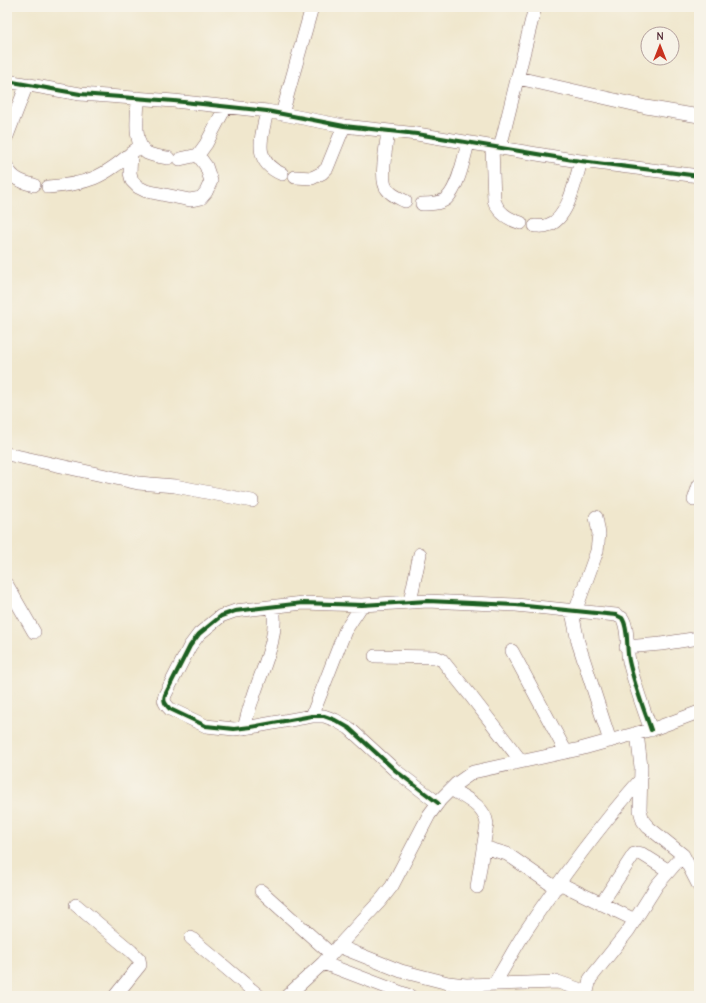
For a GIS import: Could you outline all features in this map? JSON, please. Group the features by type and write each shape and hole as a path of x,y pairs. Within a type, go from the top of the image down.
{"street":[{"path":"282,114 312,7"},
{"path":"520,223 502,214 496,207 494,200 496,147 518,78 535,7"},
{"path":"518,78 646,107 699,116"},
{"path":"7,80 80,94 138,98 267,111 344,126 388,131 581,161 699,176"},
{"path":"7,136 27,84"},
{"path":"138,98 136,150 130,173 132,181 138,187 146,191 190,200 201,198 206,192 210,181 206,166 198,155"},
{"path":"48,187 73,184 94,178 116,165 136,150 152,155 174,158 198,155 206,144 226,106"},
{"path":"267,111 260,146 262,157 273,171 282,174"},
{"path":"295,177 312,178 322,173 327,168 344,126"},
{"path":"388,131 383,180 386,188 395,196 405,201"},
{"path":"422,204 436,203 446,199 451,193 468,143"},
{"path":"536,226 548,226 557,219 564,210 581,161"},
{"path":"7,167 10,172 20,181 34,185"},
{"path":"7,454 138,483 175,486 252,501"},
{"path":"694,500 699,485"},
{"path":"596,517 599,534 597,551 573,612 578,642 610,741"},
{"path":"410,602 420,554"},
{"path":"7,585 34,632"},
{"path":"438,803 396,771 349,728 335,720 324,716 312,716 234,729 206,726 170,709 166,705 164,699 165,695 190,646 200,634 221,616 235,611 303,603 362,605 410,602 516,605 573,612 616,615 622,618 626,627 626,647 636,688 651,730"},
{"path":"312,716 345,631 362,605"},
{"path":"244,728 252,698 272,642 275,629 273,607"},
{"path":"626,647 661,644 699,638"},
{"path":"512,651 566,752"},
{"path":"375,656 435,657 442,660 521,761"},
{"path":"291,995 381,900 392,886 429,815 451,789 473,772 610,741 651,730 699,712"},
{"path":"638,733 641,767 640,810 643,821 648,828 683,855 699,886"},
{"path":"494,984 524,934 557,886 606,819 641,778"},
{"path":"451,789 473,803 483,813 487,824 477,887"},
{"path":"483,846 507,854 557,886 635,920"},
{"path":"601,904 634,854 642,854 669,871"},
{"path":"331,954 448,983 466,985 558,982 590,993 590,979 614,950 658,885 683,855"},
{"path":"261,892 331,954 410,996"},
{"path":"76,905 139,959 140,965 115,996"},
{"path":"191,938 259,996"}],"cycle path":[{"path":"7,81 80,94 174,101 267,111 344,126 417,134 573,160 699,176"},
{"path":"438,803 396,771 349,728 335,720 324,716 312,716 234,729 206,726 170,709 165,702 165,695 190,646 199,634 221,616 235,611 303,603 362,605 428,601 516,605 616,615 622,618 626,627 628,656 631,670 651,730"}]}
